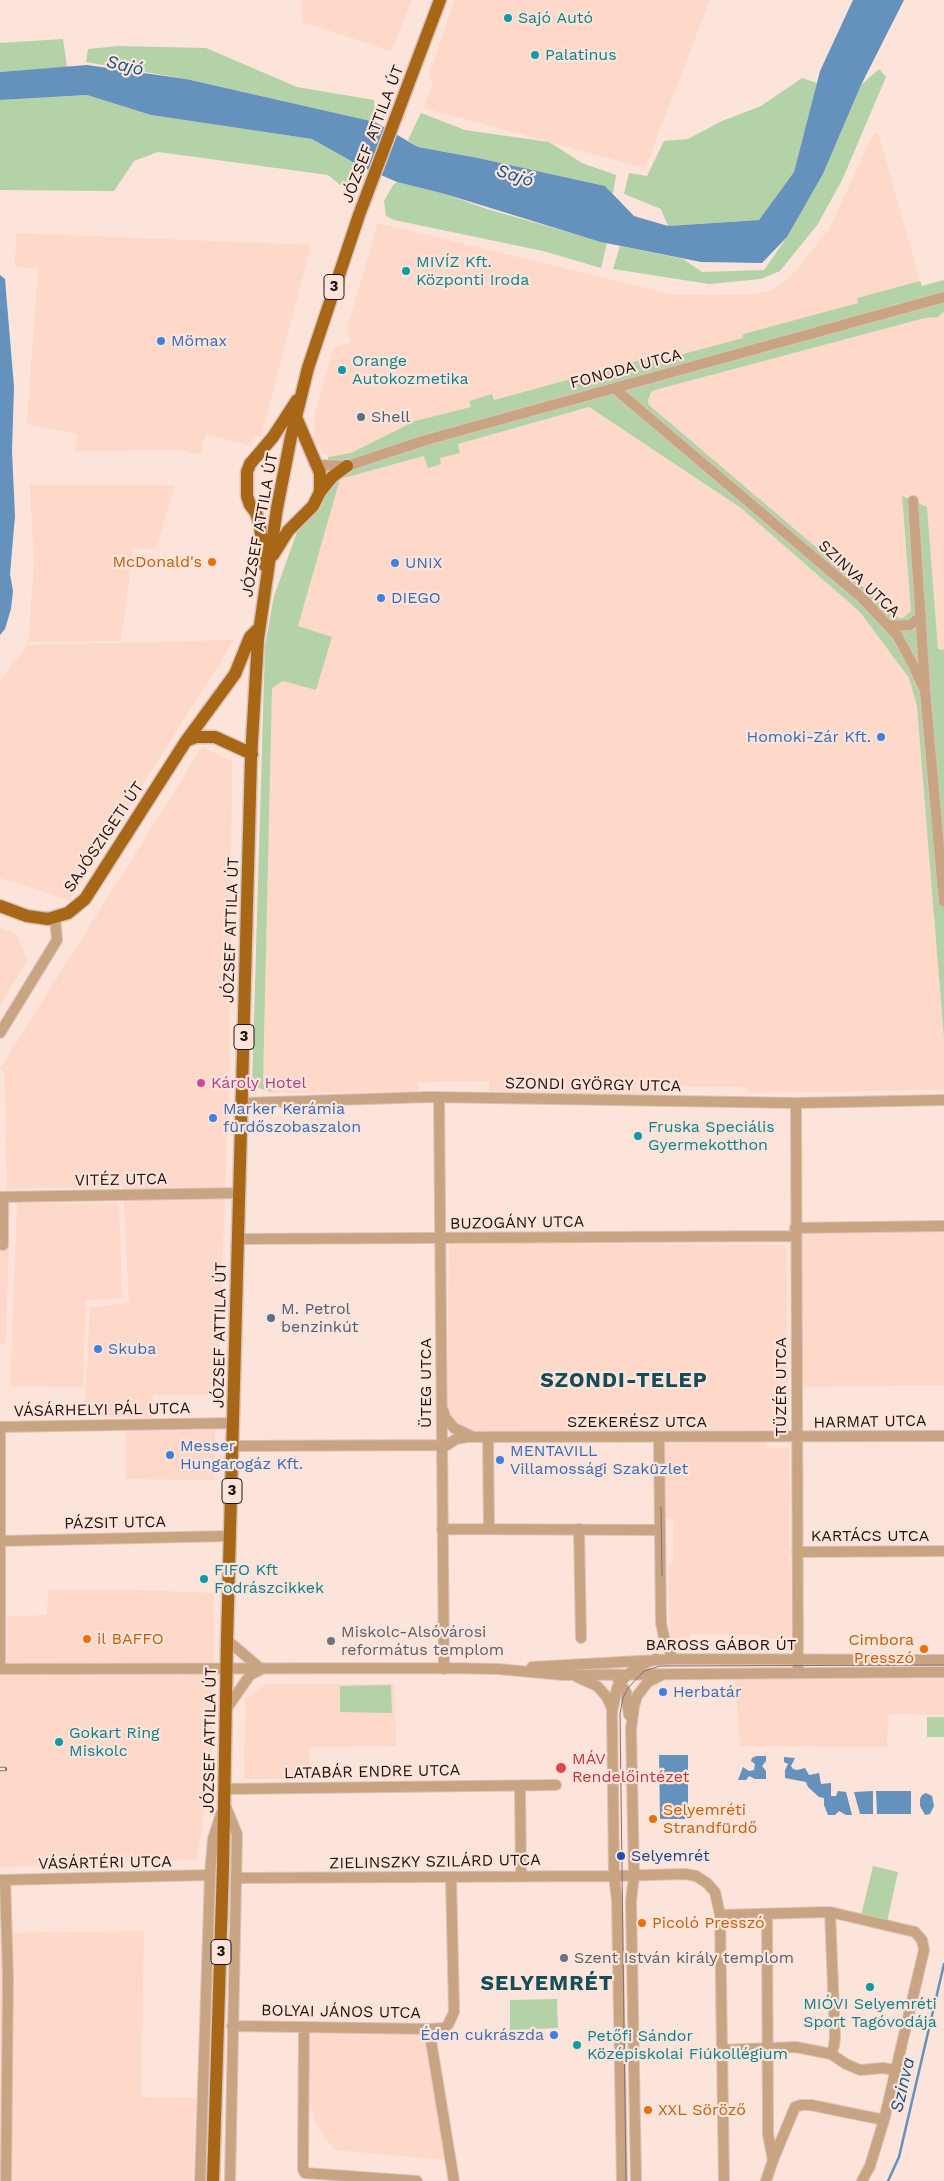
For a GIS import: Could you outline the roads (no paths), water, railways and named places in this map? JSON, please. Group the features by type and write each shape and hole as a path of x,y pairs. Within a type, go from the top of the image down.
{"main road":[{"name":"JÓZSEF ATTILA ÚT","path":"213,2181 252,754 259,628 268,564 302,391 335,283 365,198 440,0"},
{"path":"266,580 260,526 256,512 250,505 247,496 245,480 250,464 273,437 302,391"},
{"path":"296,417 315,463 321,482 320,492"},
{"path":"261,452 277,445 290,445 306,452 315,463"},
{"path":"268,564 288,531 313,506 320,492 332,477 347,466"},
{"path":"256,512 276,520 300,517"},
{"name":"SAJÓSZIGETI ÚT","path":"55,918 74,909 91,890 186,741 236,674 250,637 259,628"},
{"path":"212,708 209,725 215,738"},
{"path":"186,741 196,737 215,738 252,754"},
{"path":"0,906 34,918 55,918"}],"street":[{"name":"FONODA UTCA","path":"315,463 347,466 399,447 944,298"},
{"name":"SZINVA UTCA","path":"614,388 862,598 889,626 912,663 925,690 944,902"},
{"path":"913,501 925,690"},
{"path":"889,626 910,625 921,616"},
{"path":"0,1033 57,940 55,918"},
{"name":"SZONDI GYÖRGY UTCA","path":"242,1103 439,1097 796,1103 944,1100"},
{"name":"ÜTEG UTCA","path":"439,1097 444,1669"},
{"name":"TÜZÉR UTCA","path":"796,1103 798,1672"},
{"name":"VITÉZ UTCA","path":"3,1245 2,1197 240,1193"},
{"name":"BUZOGÁNY UTCA","path":"238,1239 440,1239 795,1232 944,1226"},
{"name":"SZEKERÉSZ UTCA","path":"442,1402 445,1417 451,1426 465,1434 483,1437"},
{"name":"VÁSÁRHELYI PÁL UTCA","path":"0,1427 234,1423"},
{"path":"0,1427 0,1669"},
{"name":"HARMAT UTCA","path":"796,1438 944,1436"},
{"path":"483,1437 489,1529"},
{"name":"SZEKERÉSZ UTCA","path":"233,1446 442,1446 460,1438 483,1437 796,1438"},
{"path":"659,1438 662,1624 672,1659"},
{"path":"442,1529 659,1530"},
{"path":"579,1529 581,1638"},
{"name":"PÁZSIT UTCA","path":"0,1541 231,1536"},
{"name":"KARTÁCS UTCA","path":"797,1552 944,1551"},
{"path":"226,1708 250,1675 261,1669 227,1640"},
{"path":"622,2181 612,1712 615,1695 620,1683 638,1666 656,1659"},
{"name":"BAROSS GÁBOR ÚT","path":"0,1669 498,1669 656,1659 944,1660"},
{"path":"590,1663 608,1670 620,1683 627,1698 632,1729"},
{"name":"BAROSS GÁBOR ÚT","path":"498,1669 566,1675 944,1672"},
{"path":"636,2181 631,1901 634,1876 632,1729 634,1706 641,1689 652,1679 668,1673"},
{"path":"566,1675 583,1678 597,1686 608,1698 612,1712"},
{"name":"LATABÁR ENDRE UTCA","path":"224,1788 556,1785"},
{"path":"520,1786 521,1875"},
{"path":"200,2181 210,1875 213,1838 224,1804"},
{"path":"224,1804 237,1834 230,2181"},
{"name":"ZIELINSZKY SZILÁRD UTCA","path":"236,1878 521,1875 634,1876 685,1874 696,1876 707,1883 715,1892 720,1915 724,2181"},
{"name":"VÁSÁRTÉRI UTCA","path":"2,1880 210,1875"},
{"name":"BOLYAI JÁNOS UTCA","path":"232,2026 444,2028 454,2012 451,1877"},
{"path":"2,1880 8,1977 6,2181"},
{"path":"720,1915 830,1912 915,1932 922,1940 924,1950 884,2120 870,2166 862,2181"},
{"path":"830,1912 834,2036 834,2046 831,2054"},
{"path":"767,1914 768,2134 773,2160"},
{"path":"304,2028 303,2168 305,2173 417,2181"},
{"path":"429,2029 454,2181"},
{"path":"722,2050 796,2047 831,2054 846,2064 860,2070 883,2068 895,2070"},
{"path":"766,2181 790,2115 795,2107 811,2105 884,2120"}],"water":[{"name":"Sajó","path":"853,0 904,0 861,85 823,174 787,237 762,263 701,262 601,242 445,194 397,182 360,166 312,139 151,115 87,95 0,100 0,72 87,65 186,79 375,122 418,147 605,186 634,216 668,226 759,220 794,172 820,71"},
{"path":"0,275 5,279 14,387 12,451 15,516 10,574 13,591 11,609 5,629 0,635"},
{"path":"659,1755 688,1755 688,1819 660,1819"},
{"path":"756,1756 766,1756 766,1761 762,1766 766,1771 766,1779 755,1779 749,1776 746,1780 738,1780 743,1767 749,1771 754,1770 755,1764 751,1761"},
{"path":"784,1757 795,1758 791,1766 793,1769 805,1768 809,1775 819,1773 821,1784 831,1783 831,1796 836,1796 838,1791 846,1792 852,1815 846,1815 839,1811 835,1815 828,1815 824,1805 824,1798 819,1797 808,1787 806,1782 785,1778 785,1770 788,1764 784,1762"},
{"path":"873,1791 873,1814 860,1814 854,1792"},
{"path":"876,1791 911,1791 911,1814 877,1814"},
{"path":"926,1793 932,1796 934,1806 930,1814 925,1815 920,1806 920,1799"}],"waterway":[{"name":"Szinva","path":"888,2181 899,2157 944,1964"}],"tram line":[{"path":"661,1507 662,1575"},
{"path":"626,2181 620,1714 623,1698 628,1688 644,1671 660,1666 944,1665"}],"railway":[{"path":"0,1769 5,1769"}],"place":[{"name":"Sajó Autó","path":"508,18"},
{"name":"Palatinus","path":"535,55"},
{"name":"MIVÍZ Kft. Központi Iroda","path":"406,271"},
{"name":"Mömax","path":"161,341"},
{"name":"Orange Autokozmetika","path":"342,370"},
{"name":"Shell","path":"361,417"},
{"name":"McDonald's","path":"212,562"},
{"name":"UNIX","path":"395,563"},
{"name":"DIEGO","path":"381,598"},
{"name":"Homoki-Zár Kft.","path":"881,737"},
{"name":"Károly Hotel","path":"201,1083"},
{"name":"Marker Kerámia fürdőszobaszalon","path":"213,1118"},
{"name":"Fruska Speciális Gyermekotthon","path":"638,1136"},
{"name":"M. Petrol benzinkút","path":"271,1318"},
{"name":"Skuba","path":"98,1349"},
{"name":"Messer Hungarogáz Kft.","path":"170,1455"},
{"name":"MENTAVILL Villamossági Szaküzlet","path":"500,1460"},
{"name":"FIFO Kft Fodrászcikkek","path":"204,1579"},
{"name":"il BAFFO","path":"87,1639"},
{"name":"Miskolc-Alsóvárosi református templom","path":"331,1641"},
{"name":"Cimbora Presszó","path":"924,1649"},
{"name":"Herbatár","path":"663,1692"},
{"name":"Gokart Ring Miskolc","path":"59,1742"},
{"name":"MÁV Rendelőintézet","path":"561,1768"},
{"name":"Selyemréti Strandfürdő","path":"653,1819"},
{"name":"Selyemrét","path":"621,1856"},
{"name":"Picoló Presszó","path":"642,1923"},
{"name":"Szent István király templom","path":"564,1958"},
{"name":"MIÓVI Selyemréti Sport Tagóvodája","path":"870,1987"},
{"name":"Éden cukrászda","path":"554,2035"},
{"name":"Petőfi Sándor Középiskolai Fiúkollégium","path":"577,2045"},
{"name":"XXL Söröző","path":"648,2110"}],"district":[{"name":"SZONDI-TELEP","path":"624,1381"},
{"name":"SELYEMRÉT","path":"547,1984"}]}
